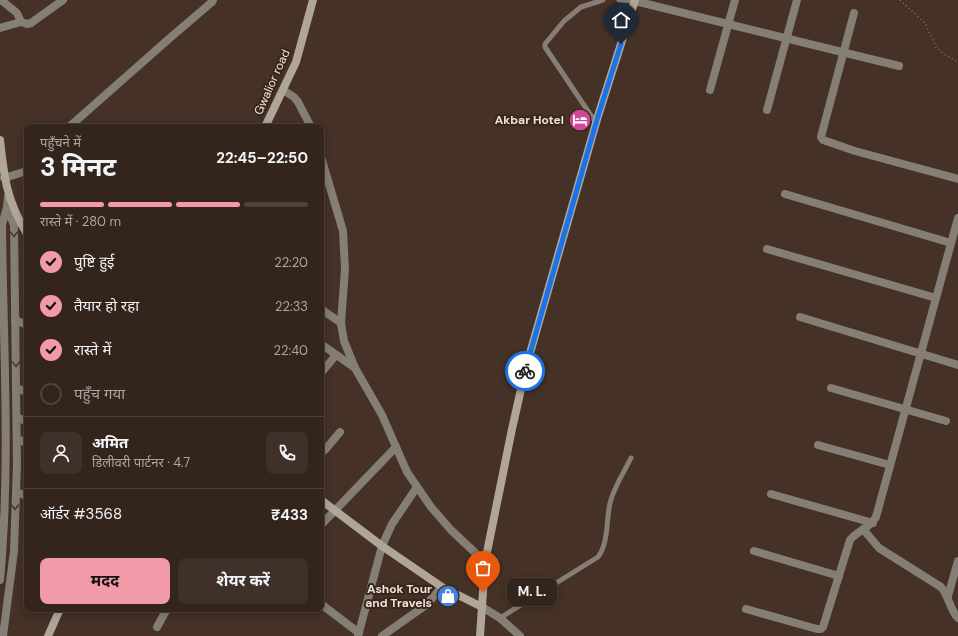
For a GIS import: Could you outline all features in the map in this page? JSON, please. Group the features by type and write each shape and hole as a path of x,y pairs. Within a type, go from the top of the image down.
{"main road":[{"name":"Gwalior road","path":"266,124 296,62 313,0"},
{"path":"480,636 485,562 526,367 596,124 635,1"},
{"path":"0,140 4,178 8,196 18,220 24,229"},
{"path":"324,502 382,546 442,587 482,607"},
{"path":"48,636 59,612"}],"street":[{"path":"1,0 18,14 21,22"},
{"path":"0,28 21,22 27,24 31,23 63,0"},
{"path":"73,124 213,0"},
{"path":"710,90 735,0"},
{"path":"767,110 797,0"},
{"path":"635,1 899,66"},
{"path":"854,13 821,138 855,151 958,179"},
{"path":"283,90 294,97 298,102 309,124"},
{"path":"4,178 24,172"},
{"path":"324,174 343,231 344,287 341,323 344,341 355,368 382,415 405,470 451,530 485,562"},
{"path":"785,194 951,242"},
{"path":"0,580 3,430 2,225 7,207 8,196"},
{"path":"3,636 14,551 17,439 14,225 7,207"},
{"path":"746,609 821,630 825,623 850,540 873,523 876,517 958,218"},
{"path":"766,249 936,298"},
{"path":"324,311 341,323"},
{"path":"800,317 958,366"},
{"path":"15,320 24,324"},
{"path":"324,346 355,368"},
{"path":"324,369 336,355"},
{"path":"16,388 24,391"},
{"path":"831,388 906,408 946,421"},
{"path":"16,417 24,421"},
{"path":"324,450 340,432"},
{"path":"17,439 24,442"},
{"path":"818,445 890,465"},
{"path":"324,523 396,447"},
{"path":"324,606 359,635 382,546 392,524 417,487"},
{"path":"16,492 24,495"},
{"path":"771,494 873,523"},
{"path":"863,529 879,548 941,587 948,596 954,614 958,618"},
{"path":"754,551 839,576"},
{"path":"948,596 958,561"},
{"path":"382,636 426,605 442,587"},
{"path":"482,607 500,618 520,636"},
{"path":"157,627 165,612"}],"lane":[{"path":"596,124 545,46 564,21 581,7 603,0"},
{"path":"619,0 635,1"},
{"path":"500,618 598,557 602,550 605,538 612,497 631,458"}],"path":[{"path":"900,0 924,23 936,47 944,54 958,62"}],"way so far":[{"path":"483,592 485,562 525,371"}],"place":[{"name":"Akbar Hotel","path":"580,120"},
{"name":"M. L.","path":"483,592"},
{"name":"Ashok Tour and Travels","path":"448,596"}],"route":[{"path":"525,371 598,116 621,44"}]}
